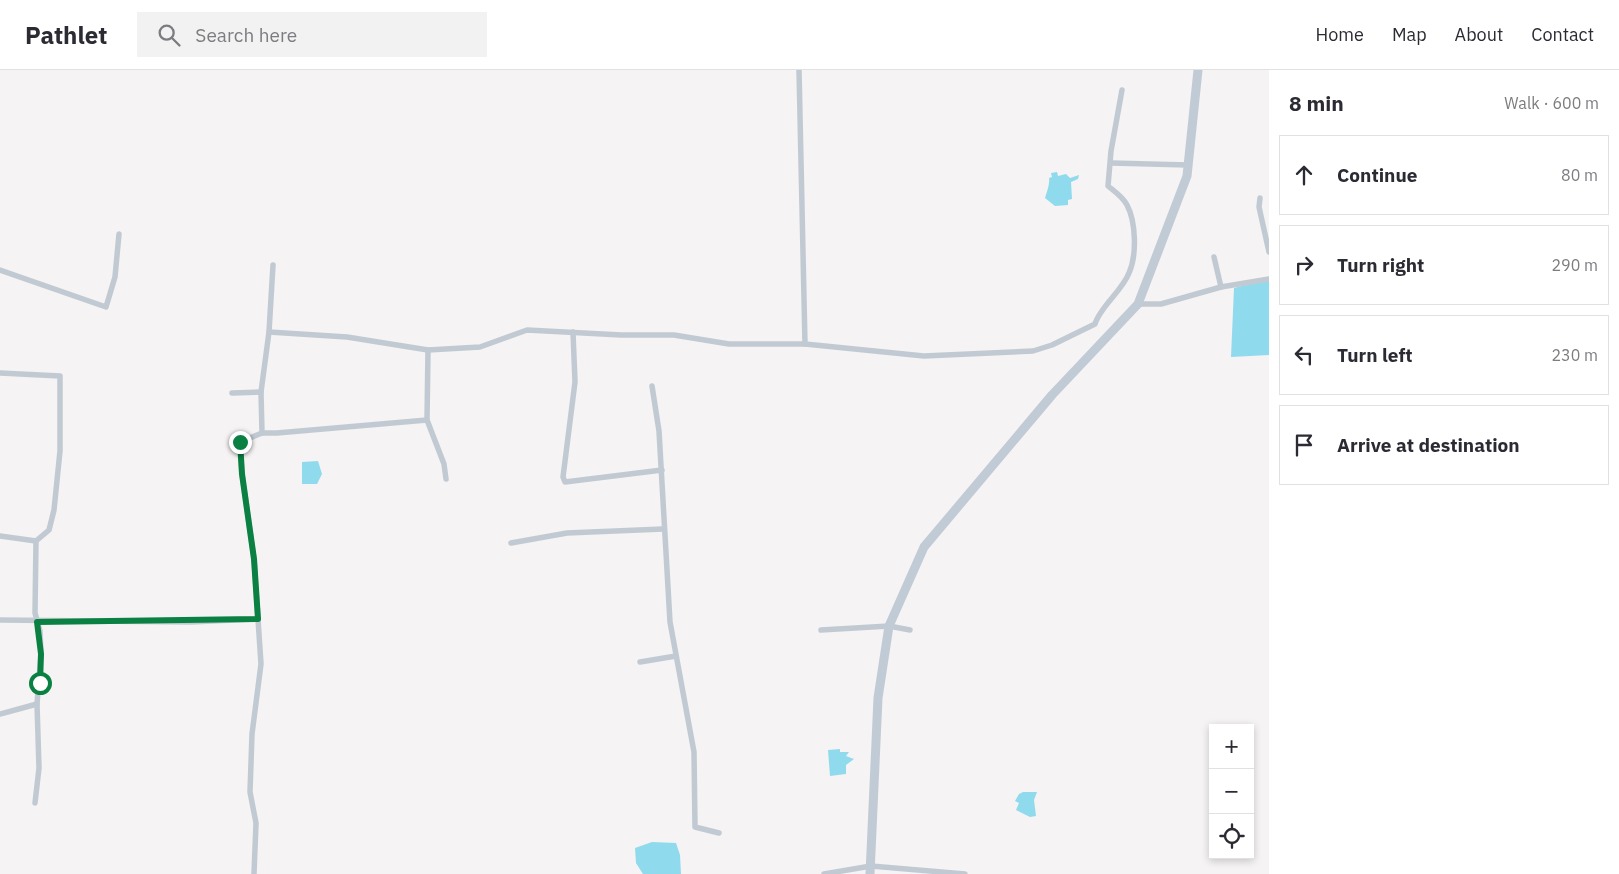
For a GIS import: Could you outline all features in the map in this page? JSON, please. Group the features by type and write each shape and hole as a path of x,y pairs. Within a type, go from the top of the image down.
{"main road":[{"path":"871,870 878,698 889,626 924,547 1052,395 1138,304 1187,176 1198,70"}],"street":[{"path":"799,70 804,344"},
{"path":"269,332 347,336 428,350 480,347 527,330 621,335 674,335 729,344 804,344 924,356 1033,351 1052,345 1095,324 1097,317 1104,311 1129,273 1134,245 1132,220 1127,204 1108,186 1122,90"},
{"path":"1111,163 1188,165"},
{"path":"1260,198 1259,207 1269,252"},
{"path":"0,270 106,307 115,277 119,234"},
{"path":"1214,257 1221,288"},
{"path":"262,432 261,392 269,332 273,265"},
{"path":"1138,304 1161,304 1221,288 1269,279"},
{"path":"573,332 575,382 563,477 565,482 662,470"},
{"path":"428,350 427,420 444,464 446,480"},
{"path":"0,373 60,376 60,451 54,510 49,530 36,541 0,536"},
{"path":"652,386 659,431 662,470 663,529 670,622 694,752 695,827 719,833"},
{"path":"232,393 261,392"},
{"path":"254,874 256,823 251,782 252,734 261,664 254,559 242,474 240,442 262,432 277,433 427,420"},
{"path":"512,543 567,533 663,529"},
{"path":"35,803 39,768 37,704 41,654 37,622 36,541"},
{"path":"0,620 37,622 258,619"},
{"path":"821,630 889,626 910,630"},
{"path":"640,662 676,656"},
{"path":"0,714 37,704"},
{"path":"824,874 871,870 965,874"}],"water":[{"path":"1057,172 1058,176 1066,174 1070,178 1079,175 1078,179 1071,182 1072,199 1068,200 1068,205 1055,206 1045,198 1049,178 1052,177 1051,173"},
{"path":"1269,279 1269,355 1231,357 1234,288"},
{"path":"318,461 322,474 317,484 302,484 302,462"},
{"path":"840,749 840,752 849,752 846,756 854,759 846,765 846,774 830,776 828,750"},
{"path":"1023,792 1037,792 1034,800 1036,816 1030,817 1016,810 1019,803 1015,801 1019,794"},
{"path":"652,842 676,843 680,855 681,874 643,874 636,863 635,848"}],"route":[{"path":"40,683 40,631 37,622 191,622 258,619 254,559 242,474 240,442"}]}
